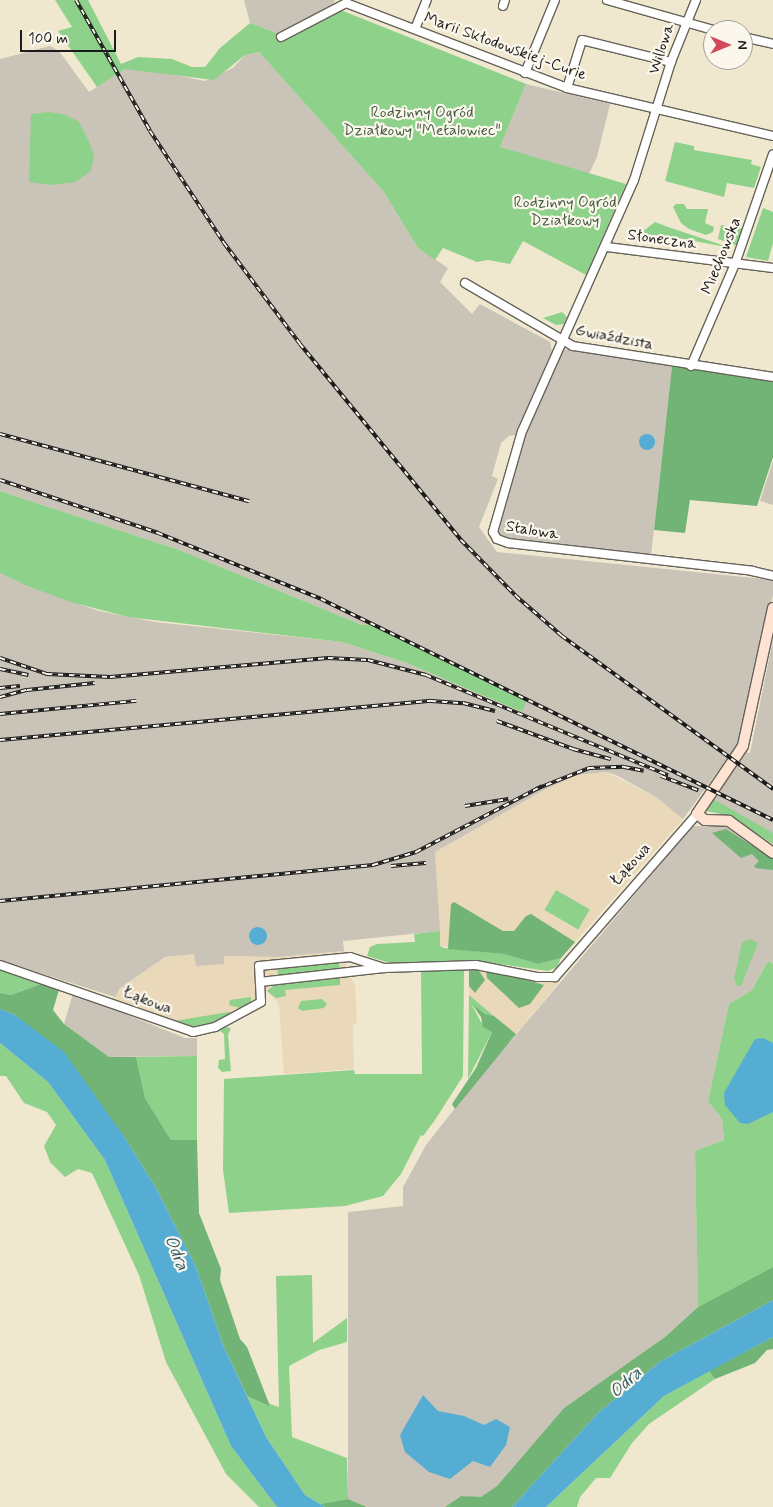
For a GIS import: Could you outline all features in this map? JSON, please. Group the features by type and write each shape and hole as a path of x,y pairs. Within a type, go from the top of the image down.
{"street":[{"path":"415,29 427,0"},
{"path":"524,73 555,0"},
{"path":"606,0 703,27"},
{"name":"Willowa","path":"563,341 607,247 658,109 671,62 685,23 696,0"},
{"name":"Marii Skłodowskiej-Curie","path":"281,38 346,3 567,88 773,136"},
{"path":"753,39 773,44"},
{"path":"567,88 582,40 671,62"},
{"name":"Miechowska","path":"691,366 735,264 773,154"},
{"name":"Słoneczna","path":"607,247 773,268"},
{"name":"Gwiaździsta","path":"465,282 563,341 583,349 773,377"},
{"name":"Stalowa","path":"563,341 522,431 495,521 493,532 497,540 752,570 773,576"},
{"name":"Łąkowa","path":"260,982 384,968 476,964 537,977 555,977 697,814 743,746 773,608"},
{"path":"697,814 705,820 728,821 773,853"},
{"path":"350,957 357,972"},
{"name":"Łąkowa","path":"0,965 193,1032 227,1022 261,1002 259,966 350,957 384,968"},
{"path":"357,972 362,961"}],"shaded area":[{"path":"244,0 335,0 332,8 279,34 250,23"},
{"path":"50,46 59,51 89,92 125,69 151,70 205,81 233,68 245,55 259,52 383,191 418,248 448,268 440,282 472,314 480,304 550,342 552,352 516,435 509,436 501,443 492,476 498,479 479,527 497,552 773,580 773,595 740,741 683,819 656,797 616,775 606,772 577,775 546,789 435,852 440,931 343,941 344,951 276,957 224,956 224,964 196,966 194,954 165,957 120,988 115,997 0,960 0,573 27,586 99,611 155,622 342,642 407,663 521,712 527,700 371,624 362,625 182,551 0,491 0,59"},
{"path":"526,84 610,104 597,157 589,174 500,147"},
{"path":"564,349 672,366 651,556 530,545 497,536 498,522 520,448"},
{"path":"773,461 773,505 760,501"},
{"path":"773,639 773,834 713,801 744,752 750,753"},
{"path":"606,772 656,797 683,819 561,958 440,946 435,852 546,789 577,775"},
{"path":"693,826 726,827 773,861 773,964 768,961 752,990 729,1004 708,1101 722,1119 724,1140 695,1151 698,1307 665,1337 564,1408 497,1486 481,1498 461,1496 445,1507 367,1507 348,1499 348,1212 403,1206 403,1187 426,1145 474,1084"},
{"path":"344,951 347,971 355,984 357,1024 353,1025 354,1069 284,1074 279,1004 267,991 251,1005 226,1019 176,1026 112,1000 120,988 164,957 194,954 196,966 224,956 276,957"},
{"path":"470,967 512,973 537,981 560,981 516,1034 469,995"},
{"path":"73,993 185,1038 197,1038 197,1056 109,1057 64,1024"}],"green space":[{"name":"Rodzinny Ogród Działkowy \"Metalowiec\"","path":"55,0 88,0 121,64 138,57 172,59 192,67 205,67 220,48 250,23 279,34 338,9 526,84 500,147 626,184 586,275 523,241 510,264 488,260 477,262 443,248 435,260 418,248 383,191 259,52 245,55 214,80 125,69 97,87 58,31 72,27"},
{"path":"48,112 63,114 78,121 88,139 94,155 91,171 75,182 50,185 29,182 31,114"},
{"path":"675,142 694,146 694,150 752,160 751,164 761,167 754,188 727,183 724,197 665,181"},
{"path":"676,204 684,204 687,209 708,209 705,223 714,227 713,232 706,235 689,229 681,223 673,207"},
{"path":"763,208 773,212 773,243 768,261 746,257"},
{"path":"655,222 731,248 663,235 638,235"},
{"path":"721,225 744,229 738,246 718,239"},
{"path":"562,312 567,317 564,324 556,325 543,318"},
{"path":"672,366 773,380 773,457 757,506 690,500 685,533 654,530"},
{"path":"0,491 182,551 362,625 371,624 527,700 522,712 407,663 342,642 128,617 71,602 27,586 0,573"},
{"path":"713,799 773,833 773,844 727,815 705,811"},
{"path":"726,829 773,859 773,870 756,868 754,866 759,861 752,854 741,858 712,833"},
{"path":"556,890 590,909 578,929 544,910"},
{"path":"454,902 503,931 514,931 526,916 531,914 575,942 561,958 538,964 504,954 448,949 451,904"},
{"path":"440,931 440,946 444,948 504,954 538,964 561,958 557,967 548,971 472,960 390,963 367,956 370,947 377,944 415,942 414,934"},
{"path":"750,939 758,943 741,986 737,986 734,979 742,943"},
{"path":"339,961 340,972 278,977 277,966"},
{"path":"768,961 773,964 773,1267 698,1307 695,1151 724,1140 722,1119 708,1101 729,1004 752,990"},
{"path":"476,966 485,980 475,993 469,986 469,970"},
{"path":"0,968 44,983 11,995 0,993"},
{"path":"464,968 463,1076 435,1120 423,1136 421,1135 401,1174 383,1196 345,1206 229,1213 223,1170 224,1079 354,1070 355,1074 422,1074 421,971"},
{"path":"486,970 544,985 530,1004 519,1008 487,978"},
{"path":"340,977 340,985 285,990 286,996 276,998 267,991 277,983"},
{"path":"44,983 59,990 53,1010 64,1024 109,1057 136,1057 145,1098 171,1140 197,1140 199,1213 221,1269 220,1280 240,1339 247,1347 270,1406 247,1396 223,1345 196,1267 156,1188 125,1138 15,1015 0,1009 0,993 11,995"},
{"path":"469,995 494,1016 485,1014 472,1005 481,1022 492,1032 468,1079"},
{"path":"251,997 251,1005 244,1009 229,1005 230,1000"},
{"path":"322,999 327,1004 324,1008 302,1011 298,1008 301,1001"},
{"path":"472,1004 485,1014 494,1016 516,1034 455,1109 452,1104 476,1068 492,1032 483,1027 481,1017"},
{"path":"229,1012 232,1016 217,1023 192,1029 174,1025 174,1021"},
{"path":"225,1027 231,1028 228,1035 231,1071 222,1072 218,1068 219,1060 225,1059 224,1034 220,1031"},
{"path":"0,1043 48,1082 105,1160 231,1446 277,1507 259,1507 226,1474 166,1362 139,1275 92,1173 78,1169 65,1177 50,1162 44,1146 56,1125 47,1112 24,1103 6,1076 0,1076"},
{"path":"197,1056 197,1140 171,1140 145,1098 136,1057"},
{"path":"773,1267 773,1300 661,1361 598,1413 512,1507 445,1507 461,1496 481,1497 497,1486 564,1408 665,1337 698,1307"},
{"path":"312,1275 313,1343 347,1318 347,1342 319,1350 289,1366 292,1437 347,1458 348,1499 320,1504 305,1495 266,1437 247,1396 279,1407 276,1276"},
{"path":"773,1337 773,1349 767,1350 755,1363 715,1379 709,1371"},
{"path":"709,1371 715,1379 649,1424 632,1443 610,1478 596,1478 580,1497 577,1507 546,1507 664,1396"},
{"path":"348,1499 367,1507 325,1507 320,1504"}],"water":[{"path":"647,434 653,436 655,442 653,448 647,450 641,448 639,442 641,436"},
{"path":"258,927 264,930 267,936 264,942 258,945 252,942 249,936 252,930"},
{"name":"Odra","path":"0,1009 15,1015 64,1052 125,1138 156,1188 196,1267 223,1345 266,1437 305,1495 325,1507 277,1507 231,1446 105,1160 48,1082 0,1043"},
{"path":"763,1038 773,1043 773,1112 748,1124 740,1123 725,1105 724,1093 755,1039"},
{"path":"773,1300 773,1337 664,1396 546,1507 512,1507 598,1413 661,1361"},
{"path":"423,1395 438,1411 464,1416 484,1425 496,1419 510,1427 506,1445 490,1467 473,1461 450,1479 429,1472 405,1452 400,1435"}],"railway":[{"path":"76,0 150,131 224,243 300,344 461,540 516,596 562,636 773,789"},
{"path":"0,434 249,501"},
{"path":"0,480 158,533 321,599 773,820"},
{"path":"0,658 47,674 110,677 328,658 368,660 426,675 668,775"},
{"path":"0,669 28,675"},
{"path":"0,697 27,690 95,683"},
{"path":"0,688 20,686"},
{"path":"0,714 136,701"},
{"path":"0,740 431,701 463,703 495,711"},
{"path":"497,721 573,749 611,759"},
{"path":"536,789 589,768 624,767 644,771"},
{"path":"661,776 698,790"},
{"path":"0,901 373,865 416,852 542,786"},
{"path":"465,806 508,799"},
{"path":"391,866 426,863"}],"park label":[{"name":"Rodzinny Ogród Działkowy","path":"565,212"}]}
